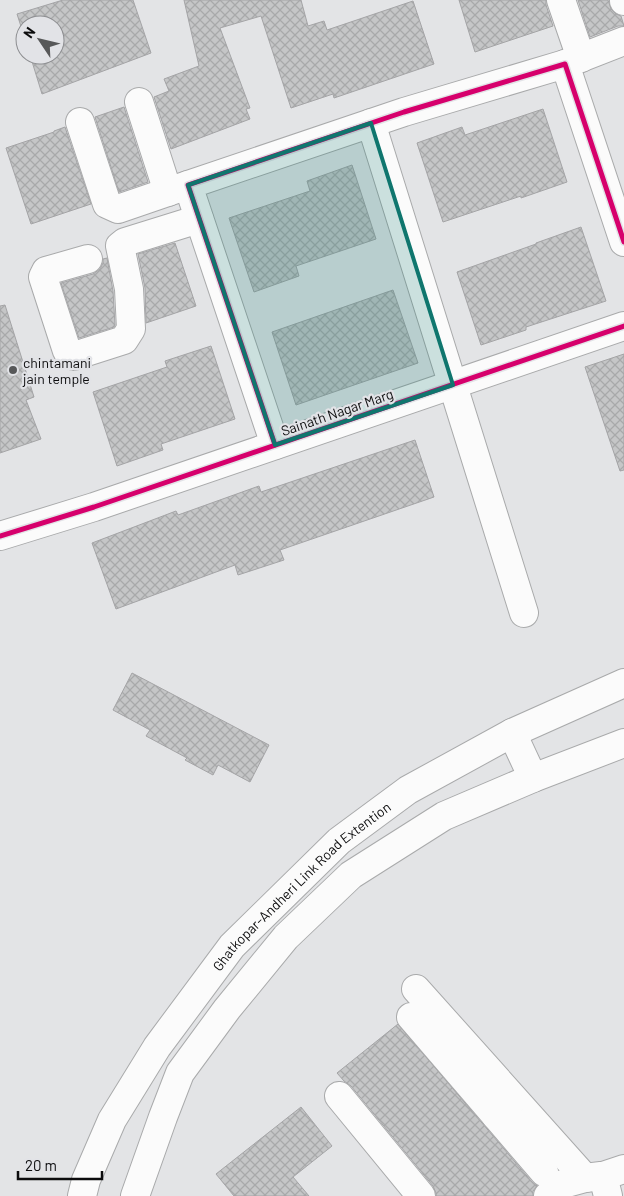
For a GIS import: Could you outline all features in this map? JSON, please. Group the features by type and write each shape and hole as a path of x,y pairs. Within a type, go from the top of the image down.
{"street":[{"path":"561,0 573,61 624,242"},
{"path":"80,122 107,204 118,209 371,123 573,61 624,41"},
{"path":"139,102 178,188 200,219 276,445"},
{"path":"371,123 524,613"},
{"path":"88,259 46,271 43,277 66,351 74,356 124,340 131,329 129,289 120,246 124,242 200,219"},
{"name":"Sainath Nagar Marg","path":"0,536 55,520 624,326"},
{"name":"Ghatkopar-Andheri Link Road Extention","path":"82,1196 86,1180 112,1120 157,1047 232,946 339,841 408,790 512,733 624,683"},
{"path":"512,733 533,778"},
{"name":"Ghatkopar-Andheri Link Road Extention","path":"136,1196 180,1073 227,1010 286,937 350,875 444,816 533,778 624,743"},
{"path":"416,989 426,1023 505,1107 605,1180"},
{"path":"339,1096 421,1196"},
{"path":"505,1107 546,1184 605,1180"}],"highlighted area":[{"path":"371,123 453,385 275,445 188,185"}],"building":[{"path":"63,0 133,0 151,53 42,94 33,65 65,65 65,15 17,14"},
{"path":"184,0 301,0 308,26 324,21 327,30 413,1 434,64 334,98 333,94 291,108 261,16 220,28 250,108 246,109 250,119 171,149 154,97 169,91 164,79 199,66"},
{"path":"459,0 546,0 553,26 475,52"},
{"path":"578,0 608,0 611,9 621,16 624,26 618,26 590,37"},
{"path":"124,107 148,182 119,192 95,117"},
{"path":"543,109 567,182 443,222 417,143 462,127 465,135"},
{"path":"65,127 91,204 31,224 6,148"},
{"path":"352,165 376,239 296,266 299,276 254,292 229,218 310,191 307,181"},
{"path":"581,227 606,301 526,327 526,330 481,345 457,272"},
{"path":"175,243 196,306 146,323 145,288 138,254"},
{"path":"107,258 113,291 115,325 114,327 79,338 61,283 93,274 100,269 103,259"},
{"path":"393,290 418,363 296,405 272,332"},
{"name":"chintamani jain temple","path":"5,305 34,397 26,400 41,439 0,453 0,306"},
{"path":"211,346 235,419 161,444 163,450 117,466 93,392 167,367 165,361"},
{"path":"624,354 624,470 620,471 585,367"},
{"path":"415,440 434,497 280,550 284,560 238,575 235,565 116,609 92,543 176,511 178,515 259,486 261,492"},
{"path":"132,673 269,745 250,782 218,765 213,775 185,760 187,758 146,736 150,730 113,710"},
{"path":"398,1024 537,1186 533,1191 533,1196 436,1196 433,1186 351,1086 337,1073"},
{"path":"301,1107 332,1146 293,1177 309,1196 234,1196 216,1174"}],"cycle path":[{"path":"275,445 188,185 404,112 565,64 624,242"},
{"path":"0,536 94,507 624,326"}],"place":[{"name":"chintamani jain temple","path":"13,370"}]}
